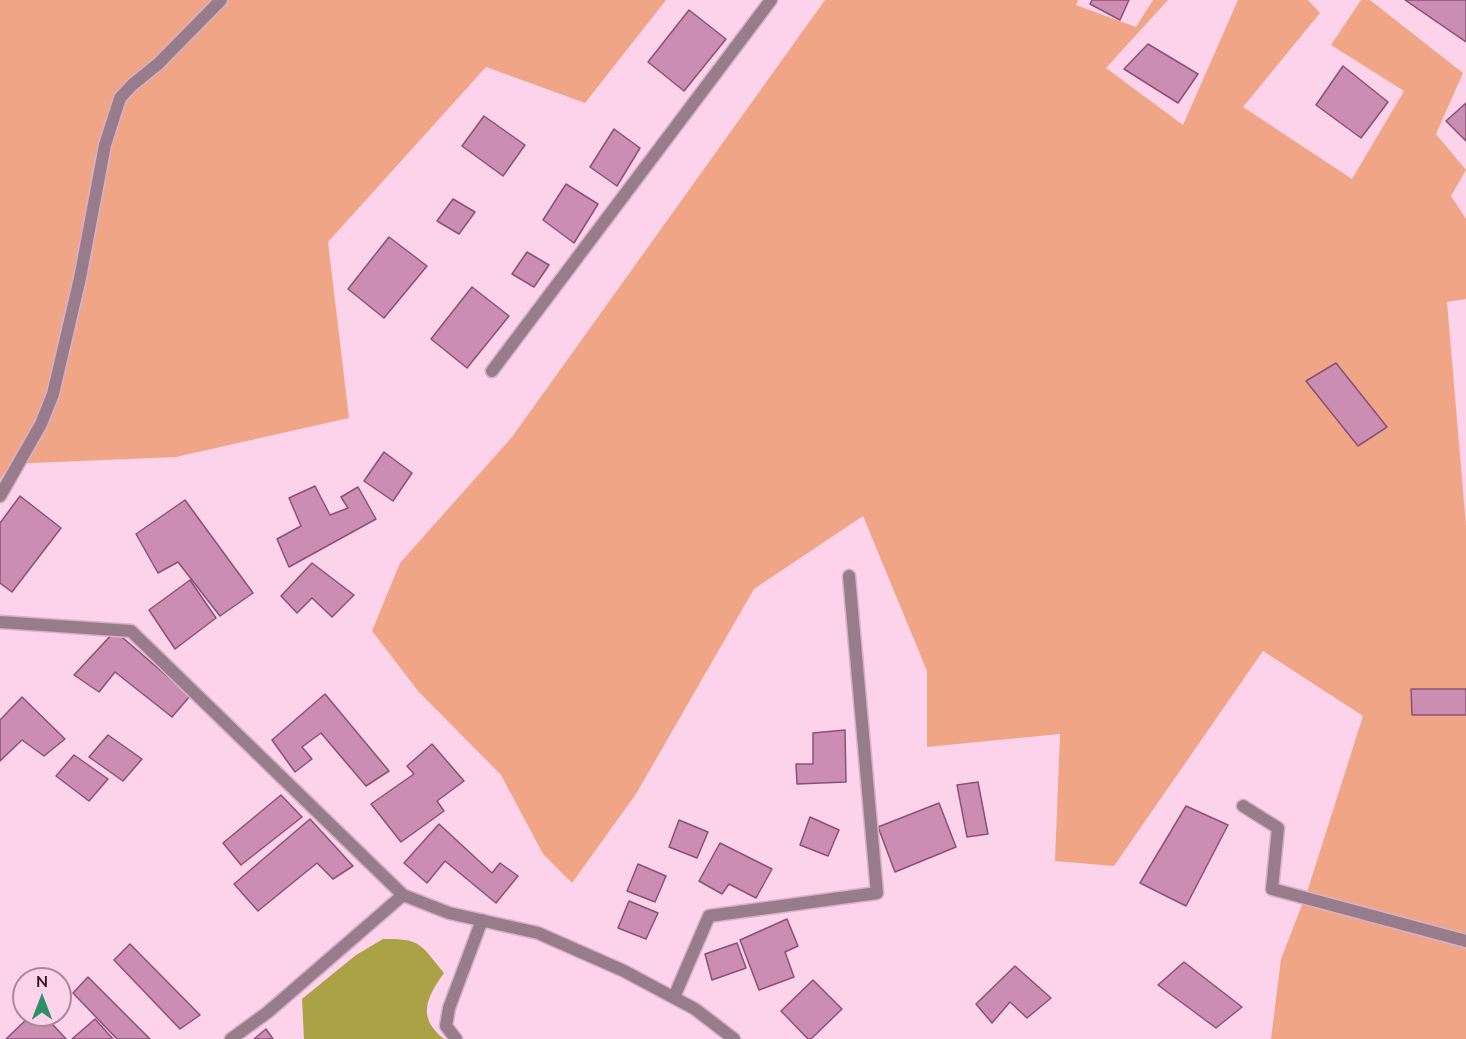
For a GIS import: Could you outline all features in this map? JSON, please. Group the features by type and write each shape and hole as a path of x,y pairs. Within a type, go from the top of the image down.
{"street":[{"path":"0,496 41,424 52,394 77,290 105,145 120,98 158,64 221,0"},
{"path":"492,371 771,0"},
{"path":"674,998 709,916 877,893 849,576"},
{"path":"0,622 131,631 403,895 449,913 538,933 624,971 695,1009 734,1039"},
{"path":"1243,806 1278,828 1272,889 1466,941"},
{"path":"231,1039 268,1012 403,895"},
{"path":"456,1039 446,1026 448,1008 482,920"}],"shaded area":[{"path":"0,0 666,0 585,103 486,67 328,242 349,418 176,457 10,464 0,480"},
{"path":"825,0 1078,0 1076,5 1136,27 1153,0 1168,0 1106,68 1183,125 1238,0 1308,0 1320,13 1243,107 1352,179 1404,91 1331,45 1361,0 1370,0 1463,73 1436,134 1466,170 1451,196 1466,219 1466,299 1447,302 1466,526 1466,1039 1271,1039 1281,959 1307,892 1363,716 1263,651 1114,866 1055,861 1060,734 927,747 927,671 863,516 754,589 636,794 572,883 543,854 501,775 418,691 372,631 400,563 512,437"},
{"path":"383,939 405,940 419,945 444,973 429,999 427,1015 435,1031 444,1039 304,1039 302,999 356,955"}],"building":[{"path":"1092,0 1129,0 1120,20 1090,4"},
{"path":"1405,0 1466,0 1466,42"},
{"path":"689,10 726,39 684,91 648,62"},
{"path":"1148,44 1198,74 1178,103 1124,69"},
{"path":"1343,66 1388,102 1361,138 1316,105"},
{"path":"1466,103 1466,141 1446,121"},
{"path":"484,116 525,145 503,176 462,146"},
{"path":"614,129 640,148 617,186 590,167"},
{"path":"566,184 598,204 574,243 543,220"},
{"path":"453,199 475,212 459,234 437,221"},
{"path":"389,237 427,266 384,318 348,289"},
{"path":"527,252 549,265 534,287 512,274"},
{"path":"472,287 509,316 467,368 431,339"},
{"path":"1336,363 1387,427 1358,446 1306,381"},
{"path":"384,452 412,473 393,501 364,481"},
{"path":"315,486 330,515 348,508 341,497 358,487 376,519 289,567 277,539 301,526 289,498"},
{"path":"20,496 61,528 12,592 0,583 0,523"},
{"path":"185,500 253,593 220,616 178,562 158,573 136,534"},
{"path":"312,563 354,595 332,617 312,598 297,613 281,596"},
{"path":"190,580 216,618 175,649 149,610"},
{"path":"115,631 190,696 172,717 115,672 99,692 74,675"},
{"path":"1411,689 1466,689 1466,715 1412,715"},
{"path":"325,694 389,771 366,786 321,733 302,747 312,759 295,772 272,740"},
{"path":"22,697 65,739 44,756 22,740 0,761 0,720"},
{"path":"845,730 846,782 797,784 796,764 813,764 813,733"},
{"path":"108,735 142,759 123,781 89,757"},
{"path":"432,744 464,781 437,801 444,811 401,842 371,804 414,774 407,766"},
{"path":"74,755 108,779 89,801 56,776"},
{"path":"978,782 988,834 967,837 957,785"},
{"path":"281,795 302,817 241,865 223,843"},
{"path":"939,803 956,847 895,872 878,827"},
{"path":"1186,806 1228,825 1186,906 1140,883"},
{"path":"810,817 839,830 828,856 800,845"},
{"path":"310,819 353,866 333,879 317,863 258,911 234,884"},
{"path":"679,820 708,832 697,858 669,847"},
{"path":"439,824 492,873 500,863 518,876 496,903 445,861 427,883 404,863"},
{"path":"720,843 772,869 756,898 729,884 722,894 699,881"},
{"path":"638,864 666,876 655,902 627,891"},
{"path":"629,901 658,913 646,939 618,928"},
{"path":"787,919 798,946 785,952 794,977 759,990 740,940"},
{"path":"737,943 746,968 712,980 705,954"},
{"path":"130,944 200,1015 180,1029 114,960"},
{"path":"1184,962 1242,1007 1216,1028 1158,985"},
{"path":"1015,966 1051,998 1027,1018 1010,1002 992,1023 976,1004"},
{"path":"88,977 150,1039 117,1039 73,993"},
{"path":"813,980 842,1009 811,1039 808,1039 781,1011"},
{"path":"95,1019 113,1039 72,1039"},
{"path":"18,1027 55,1027 66,1039 6,1039"},
{"path":"266,1029 273,1039 254,1039"}]}
